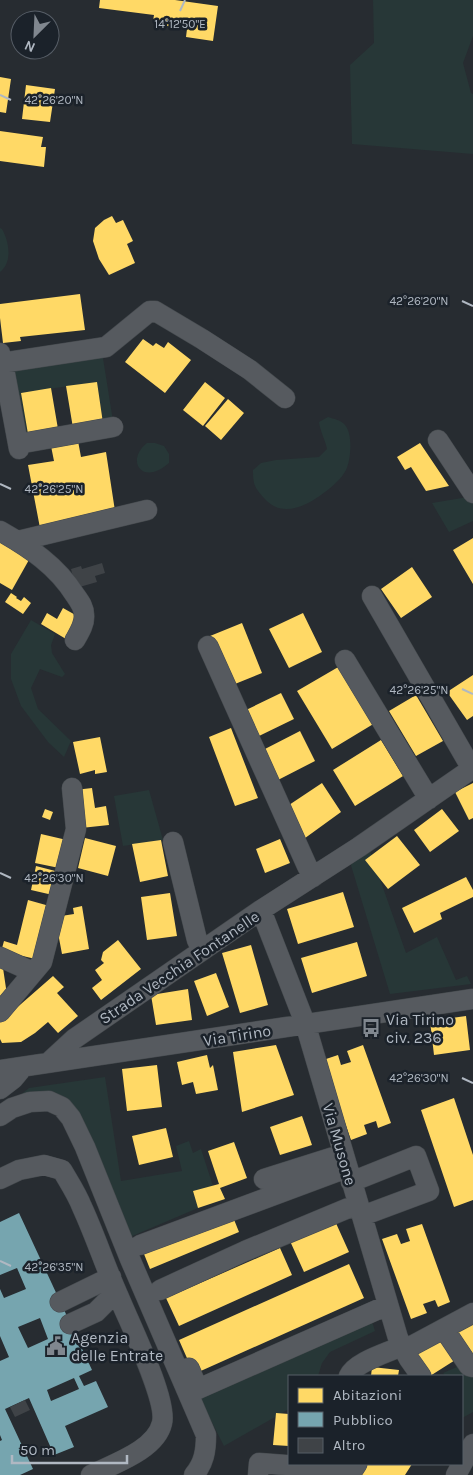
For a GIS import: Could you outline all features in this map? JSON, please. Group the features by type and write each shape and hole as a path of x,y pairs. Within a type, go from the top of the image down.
{"street":[{"path":"113,427 18,446 2,358 106,346 150,311 155,311 202,338 250,370 284,398"},
{"path":"438,440 473,493"},
{"path":"18,541 147,510"},
{"path":"0,531 48,562 67,581 83,607 85,617 81,630 75,640"},
{"path":"372,596 472,768"},
{"path":"208,646 313,877"},
{"path":"345,660 429,799"},
{"name":"Strada Vecchia Fontanelle","path":"48,1063 74,1039 261,910 359,848 472,768"},
{"path":"0,1012 42,962 76,830 72,788"},
{"path":"173,842 197,940 202,950"},
{"name":"Via Musone","path":"261,910 305,1023 398,1338 419,1375"},
{"path":"0,957 33,972"},
{"name":"Via Tirino","path":"0,1070 473,999"},
{"path":"0,1089 23,1067"},
{"path":"0,1116 12,1108 30,1102 49,1101 62,1107 71,1118 85,1146 130,1259 206,1435 206,1451 200,1468 194,1475"},
{"path":"160,1290 245,1251 360,1210 429,1191 416,1156 347,1168 264,1179"},
{"path":"0,1179 19,1170 44,1165 62,1170 82,1206 157,1388 163,1415 162,1425 152,1441 142,1450 90,1475"},
{"path":"140,1245 347,1168"},
{"path":"60,1302 114,1286"},
{"path":"70,1324 96,1312 106,1302 114,1286"},
{"path":"176,1341 198,1389 388,1305"},
{"path":"348,1375 357,1366 403,1348 473,1313"},
{"path":"444,1329 468,1366 473,1367"},
{"path":"463,1457 469,1442"},
{"path":"258,1475 259,1463 353,1470 356,1465"}],"shaded area":[{"path":"373,0 473,0 473,36 463,63 471,93 473,94 473,154 352,144 350,65 374,43"},
{"path":"0,228 8,245 8,257 7,263 0,272"},
{"path":"102,352 113,421 103,423 97,382 21,393 28,434 21,435 9,369"},
{"path":"328,417 343,423 348,429 350,454 348,466 344,473 328,490 303,506 286,509 271,504 256,488 253,470 261,463 276,460 319,457 327,449 319,422"},
{"path":"147,443 164,446 169,454 169,463 159,470 144,472 137,463 137,457"},
{"path":"468,497 473,503 473,521 449,532 432,503"},
{"path":"31,620 55,634 51,645 52,653 65,674 62,677 40,669 31,688 38,709 71,741 64,757 48,742 21,706 11,679 11,654"},
{"path":"149,790 163,840 123,846 114,796"},
{"path":"369,848 406,953 437,937 456,980 467,976 471,984 390,994 350,862"},
{"path":"105,1077 121,1181 182,1171 176,1146 189,1141 193,1153 201,1149 213,1186 193,1191 198,1208 130,1237 70,1114 19,1096 29,1088"},
{"path":"371,1318 375,1331 330,1352 322,1363 318,1375 288,1375 288,1410 224,1446 200,1399"},
{"path":"473,1360 473,1412 463,1417 463,1375 445,1375 443,1373"}],"building: Abitazioni":[{"path":"100,0 175,0 218,6 213,41 186,37 187,29 161,25 161,22 153,21 154,15 99,8"},
{"path":"0,77 11,79 6,113 0,112"},
{"path":"26,85 55,89 50,122 22,119"},
{"path":"0,131 43,137 41,147 46,147 44,167 0,161"},
{"path":"112,216 116,223 123,220 133,241 127,244 135,263 109,275 99,259 93,241 95,228"},
{"path":"80,294 85,330 20,337 21,341 3,343 0,304"},
{"path":"143,339 153,346 156,343 164,348 168,342 191,360 165,393 125,362"},
{"path":"97,382 103,423 73,428 66,386"},
{"path":"205,382 225,398 203,426 183,410"},
{"path":"51,388 58,429 28,434 21,393"},
{"path":"228,399 244,413 221,440 205,426"},
{"path":"78,441 81,457 106,452 115,511 40,528 28,465 54,461 51,446"},
{"path":"420,443 449,486 426,491 411,467 405,470 397,457"},
{"path":"473,538 473,584 453,550"},
{"path":"0,541 30,558 12,590 0,583"},
{"path":"412,567 432,597 401,618 381,589"},
{"path":"11,593 21,601 24,597 31,603 23,614 5,602"},
{"path":"63,608 79,617 66,639 41,624 47,613 57,619"},
{"path":"303,613 322,652 289,668 269,629"},
{"path":"242,623 262,673 230,686 210,636"},
{"path":"340,666 375,723 332,749 297,691"},
{"path":"473,675 473,716 467,720 447,692"},
{"path":"281,693 294,719 259,736 246,710"},
{"path":"416,695 443,741 416,756 389,711"},
{"path":"231,728 258,798 235,806 209,737"},
{"path":"300,731 315,761 278,780 263,750"},
{"path":"100,737 107,772 95,774 95,770 80,774 73,742"},
{"path":"381,740 403,776 355,806 333,770"},
{"path":"322,783 341,812 301,841 286,807"},
{"path":"473,783 473,818 469,820 455,792"},
{"path":"92,788 95,808 106,806 109,825 81,828 75,790"},
{"path":"45,809 53,812 50,820 42,817"},
{"path":"442,809 459,831 430,852 414,830"},
{"path":"41,834 71,841 64,869 35,863"},
{"path":"397,836 420,865 388,889 365,860"},
{"path":"85,838 116,846 108,876 78,868"},
{"path":"280,839 290,863 265,873 256,849"},
{"path":"161,840 168,876 140,882 132,844"},
{"path":"36,866 63,873 57,896 31,890"},
{"path":"466,877 473,890 473,897 440,913 442,919 414,933 402,908"},
{"path":"343,892 354,927 298,944 287,909"},
{"path":"170,893 177,936 147,940 141,897"},
{"path":"28,900 53,907 40,960 1,952 4,941 17,945"},
{"path":"82,906 89,949 62,954 55,917 74,914 73,908"},
{"path":"118,940 141,969 101,1000 92,988 102,980 95,970 104,963 101,960 103,952"},
{"path":"357,942 367,976 312,993 301,958"},
{"path":"251,945 268,1005 240,1013 222,953"},
{"path":"0,968 3,968 7,995 0,996"},
{"path":"216,973 229,1007 207,1016 194,981"},
{"path":"53,976 64,987 57,993 78,1016 58,1033 48,1022 21,1042 2,1043 0,1039 0,1020"},
{"path":"188,989 192,1020 156,1025 151,995"},
{"path":"466,1016 470,1050 434,1055 430,1021"},
{"path":"276,1045 294,1095 242,1112 233,1052"},
{"path":"363,1045 391,1123 378,1128 376,1121 364,1125 367,1134 351,1140 323,1060 338,1055 341,1065 351,1062 347,1051"},
{"path":"207,1055 210,1068 213,1065 218,1090 196,1094 193,1082 182,1085 177,1062"},
{"path":"157,1065 162,1107 127,1111 122,1069"},
{"path":"454,1098 473,1155 473,1200 454,1207 421,1110"},
{"path":"302,1116 312,1145 280,1155 270,1127"},
{"path":"166,1128 173,1157 139,1165 132,1136"},
{"path":"234,1142 247,1178 220,1188 225,1199 198,1208 193,1191 219,1184 208,1151"},
{"path":"231,1212 239,1232 150,1269 142,1249"},
{"path":"335,1221 349,1252 304,1272 290,1241"},
{"path":"422,1224 450,1302 438,1307 435,1300 423,1304 427,1313 411,1319 382,1239 397,1234 401,1244 410,1241 406,1229"},
{"path":"280,1248 292,1275 179,1326 166,1298"},
{"path":"349,1264 364,1298 194,1374 179,1340"},
{"path":"473,1314 473,1354 452,1325"},
{"path":"445,1333 460,1357 429,1375 414,1352"},
{"path":"372,1367 399,1370 398,1375 371,1375"},
{"path":"276,1413 288,1414 288,1446 273,1445"},
{"path":"367,1465 411,1465 405,1475 361,1475"}],"building: Pubblico":[{"name":"Agenzia delle Entrate","path":"19,1213 92,1370 79,1376 84,1386 96,1381 108,1407 65,1426 74,1447 54,1455 29,1398 5,1409 33,1469 20,1475 0,1475 0,1441 2,1440 0,1435 0,1361 9,1357 0,1336 0,1289 4,1298 26,1289 17,1268 0,1275 0,1222","holes":["40,1318 48,1339 28,1348 18,1327","74,1378 79,1389 51,1401 47,1390"]}],"building: Altro":[{"path":"102,563 105,573 95,576 97,582 76,588 71,569 81,566 82,569"},
{"path":"25,1400 30,1410 15,1417 10,1407"}],"place":[{"name":"Via Tirino civ. 236","path":"371,1028"},
{"name":"Agenzia delle Entrate","path":"56,1346"}]}
